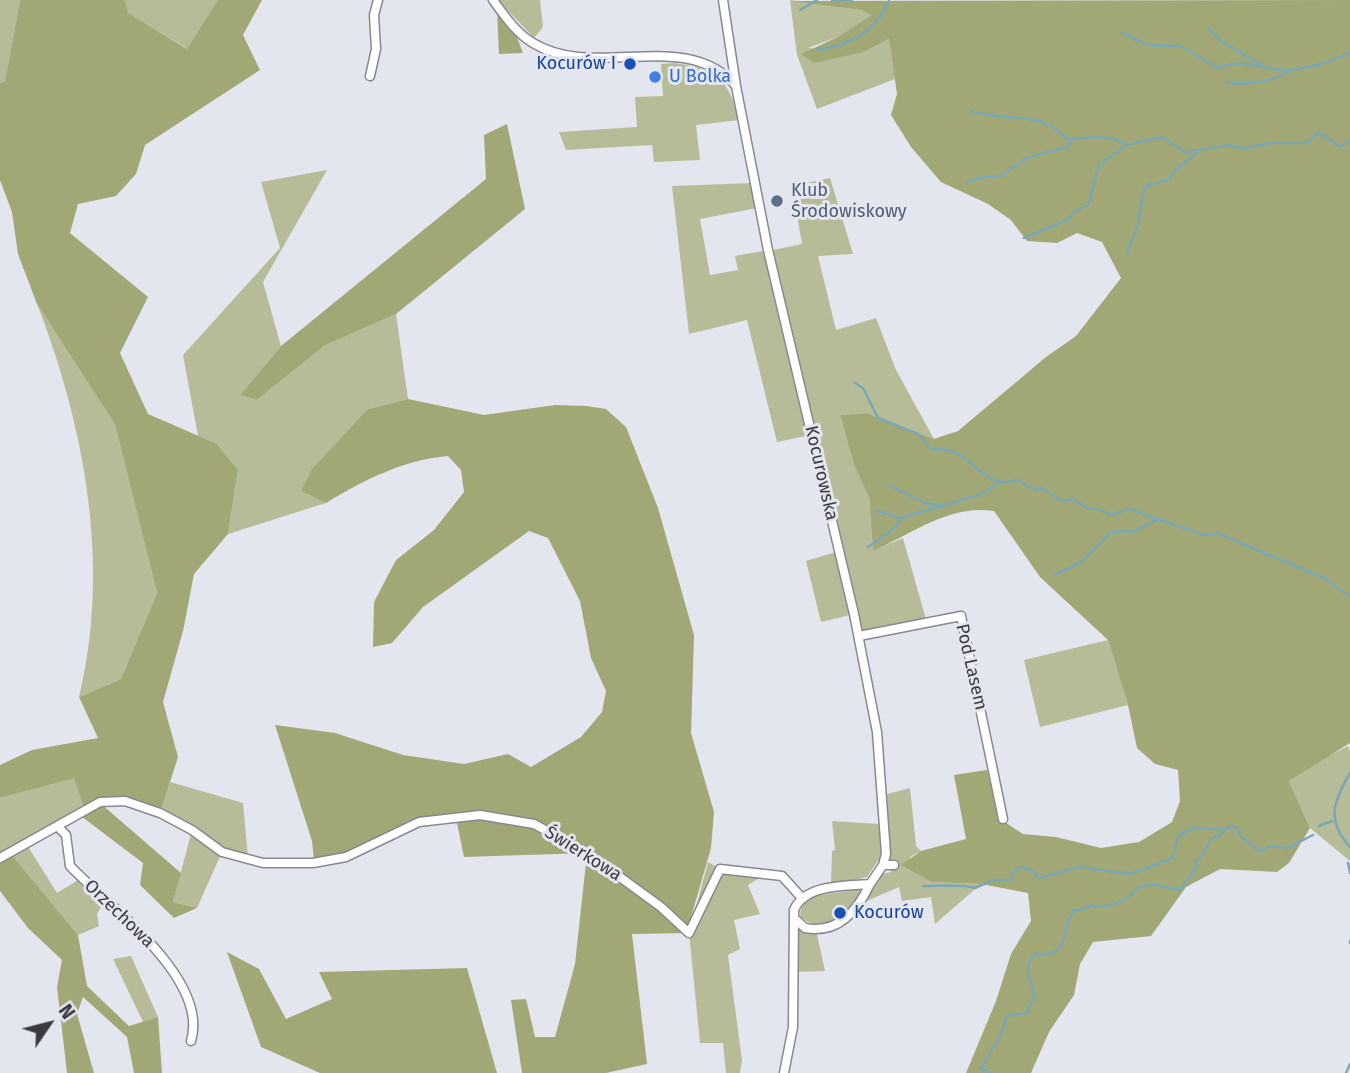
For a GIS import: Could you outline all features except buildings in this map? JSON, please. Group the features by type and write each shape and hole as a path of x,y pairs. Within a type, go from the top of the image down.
{"street":[{"path":"370,76 376,49 374,15 378,0"},
{"path":"493,0 530,42 560,55 598,59 686,58 722,71 736,86"},
{"name":"Kocurowska","path":"723,0 736,86 768,250 859,636 878,743 885,824 883,865"},
{"name":"Pod Lasem","path":"859,636 961,616 1003,819"},
{"name":"Świerkowa","path":"0,858 58,827 84,808 100,802 125,801 160,813 192,830 222,852 263,863 313,863 346,858 419,822 480,815 534,824 587,853 690,933 720,869 782,876 801,897"},
{"name":"Orzechowa","path":"58,827 66,835 69,866 138,929 179,983 194,1022 191,1041"},
{"path":"794,918 805,928 832,927 846,919 883,865 894,865"},
{"path":"784,1073 793,1027 794,918 801,897 816,891 870,884"}],"green space":[{"path":"0,0 20,0 5,83 0,83"},
{"path":"20,0 125,0 128,13 187,49 218,0 262,0 243,35 260,70 145,145 136,174 116,196 78,204 70,233 148,297 120,353 148,414 217,444 238,470 228,534 194,574 183,631 163,702 178,757 160,813 125,801 100,803 181,873 173,902 197,908 174,918 140,885 143,863 77,813 84,808 74,778 0,798 0,765 32,750 98,738 79,697 121,679 157,593 115,424 37,304 18,254 12,212 0,180 0,83 5,82"},
{"path":"125,0 218,0 188,49 127,13"},
{"path":"498,0 540,0 543,27 534,38"},
{"path":"790,0 861,10 873,15 838,37 808,48 864,52 889,39 895,79 817,109 797,55"},
{"path":"1350,0 1350,743 1289,781 1310,828 1289,863 1277,872 1220,869 1186,887 1151,936 1093,942 1080,964 1074,995 1049,1032 1031,1073 966,1073 996,1001 1011,954 1031,921 1028,893 981,884 932,882 901,865 921,851 966,839 954,775 987,770 1000,819 1023,834 1056,837 1101,848 1139,842 1172,822 1180,801 1178,770 1155,764 1137,748 1128,705 1108,640 1040,577 994,511 977,510 946,516 873,551 869,498 854,465 840,415 867,413 934,439 958,431 1046,357 1076,336 1121,278 1102,242 1077,233 1057,243 1027,241 1011,220 988,204 941,182 911,147 891,115 897,94 889,39 864,52 814,63 801,54 838,37 872,15 861,10 792,1"},
{"path":"497,10 516,35 523,53 499,54"},
{"path":"675,63 702,69 719,79 731,95 740,120 696,125 700,160 654,162 652,145 566,150 559,132 637,127 635,97 663,96 661,64"},
{"path":"507,124 525,209 396,314 324,346 257,400 240,395 281,346 486,179 484,135"},
{"path":"327,170 263,282 281,346 240,395 257,400 324,346 396,314 408,399 368,409 301,491 326,503 228,534 238,470 217,444 198,436 183,355 280,248 261,182"},
{"path":"830,178 853,254 818,256 836,330 876,318 896,370 934,439 867,413 840,415 854,465 869,498 873,551 903,538 927,623 859,636 854,614 821,622 806,561 839,551 811,435 777,442 747,320 689,334 672,186 753,183 757,208 700,219 710,275 738,270 735,256 768,250 786,312 773,250 802,244 792,186"},
{"path":"37,304 115,423 157,593 121,679 79,697 93,598 88,498 68,399"},
{"path":"408,399 484,415 555,405 606,409 626,427 658,508 694,635 691,733 714,812 711,848 687,931 689,933 632,934 647,1064 606,1073 522,1073 511,1000 526,999 535,1037 555,1037 575,964 587,853 464,857 456,818 419,822 345,859 314,860 312,841 275,725 335,733 403,755 464,764 508,754 531,767 581,737 602,712 606,691 591,658 580,601 548,538 529,531 423,607 392,643 373,647 374,602 396,560 434,530 464,492 461,470 448,456 431,458 384,472 326,503 301,491 312,469 368,409"},
{"path":"1108,640 1128,705 1040,727 1024,660"},
{"path":"1348,746 1350,861 1310,828 1289,781 1311,765"},
{"path":"74,777 84,808 0,858 0,798"},
{"path":"170,782 243,803 248,858 222,852 197,908 173,902 192,830 160,813"},
{"path":"910,788 916,846 921,851 910,857 932,882 981,884 935,924 931,897 902,901 899,887 864,902 882,874 891,872 887,794"},
{"path":"832,821 879,824 881,856 867,877 831,886 832,851 835,850"},
{"path":"27,845 57,893 80,879 105,900 97,914 99,926 78,935 10,854"},
{"path":"9,852 78,935 87,986 129,1026 158,1017 162,1073 134,1073 127,1037 83,997 77,1014 94,1073 67,1073 57,987 62,960 28,928 0,891 0,858"},
{"path":"708,862 720,869 766,874 748,885 760,914 734,920 740,949 728,955 742,1060 740,1073 726,1073 723,1043 700,1043 689,933"},
{"path":"861,889 843,914 827,924 819,925 800,916 802,908 815,897"},
{"path":"794,918 816,930 825,971 793,972"},
{"path":"227,952 259,969 286,1019 332,999 319,972 467,968 497,1073 320,1073 261,1047"},
{"path":"131,956 158,1017 143,1022 113,959"}],"waterway":[{"path":"800,10 817,0"},
{"path":"832,0 852,0"},
{"path":"817,50 860,36 876,22 889,1"},
{"path":"1208,28 1224,43 1260,64"},
{"path":"1122,33 1147,45 1180,46 1219,68 1244,64 1276,69 1302,69 1350,53"},
{"path":"1227,83 1258,82 1288,72"},
{"path":"971,111 1034,120 1057,130 1067,139 1106,137 1127,145 1162,137 1184,152 1230,145 1243,149 1269,143 1307,143 1319,132 1340,147 1350,140"},
{"path":"967,182 1001,176 1026,158 1067,147 1073,139"},
{"path":"1024,238 1069,219 1074,212 1088,205 1099,165 1125,146"},
{"path":"1127,253 1138,225 1146,186 1170,179 1174,172 1196,153"},
{"path":"855,383 863,388 878,418 918,434 931,449 954,452 962,456 990,478 1007,482 1017,480 1035,490 1043,488 1062,501 1074,499 1089,509 1096,508 1111,515 1129,509 1204,535 1217,533 1326,579 1350,597"},
{"path":"868,547 897,526 900,518 979,495 1001,482"},
{"path":"888,485 925,503 943,506"},
{"path":"876,511 900,518"},
{"path":"1054,575 1080,563 1111,532 1134,531 1157,520"},
{"path":"1350,773 1339,793 1335,811 1337,829 1350,847"},
{"path":"1319,826 1332,821"},
{"path":"992,1073 981,1069 1001,1034 1007,1016 1028,1013 1028,1007 1034,999 1028,970 1031,959 1035,954 1047,954 1060,947 1074,910 1080,911 1090,905 1116,903 1129,897 1137,888 1152,884 1180,890 1212,838 1218,837 1229,826 1236,827 1241,837 1260,851 1270,846 1287,848 1313,835"},
{"path":"923,886 975,888 993,880 1010,880 1016,869 1022,867 1032,870 1039,878 1079,867 1130,874 1173,858 1178,835 1194,828 1223,829"},
{"path":"1348,863 1350,873"},
{"path":"1346,1073 1350,1064"}],"place":[{"name":"Kocurów I","path":"630,64"},
{"name":"U Bolka","path":"655,77"},
{"name":"Klub Środowiskowy","path":"777,201"},
{"name":"Kocurów","path":"840,913"}]}
